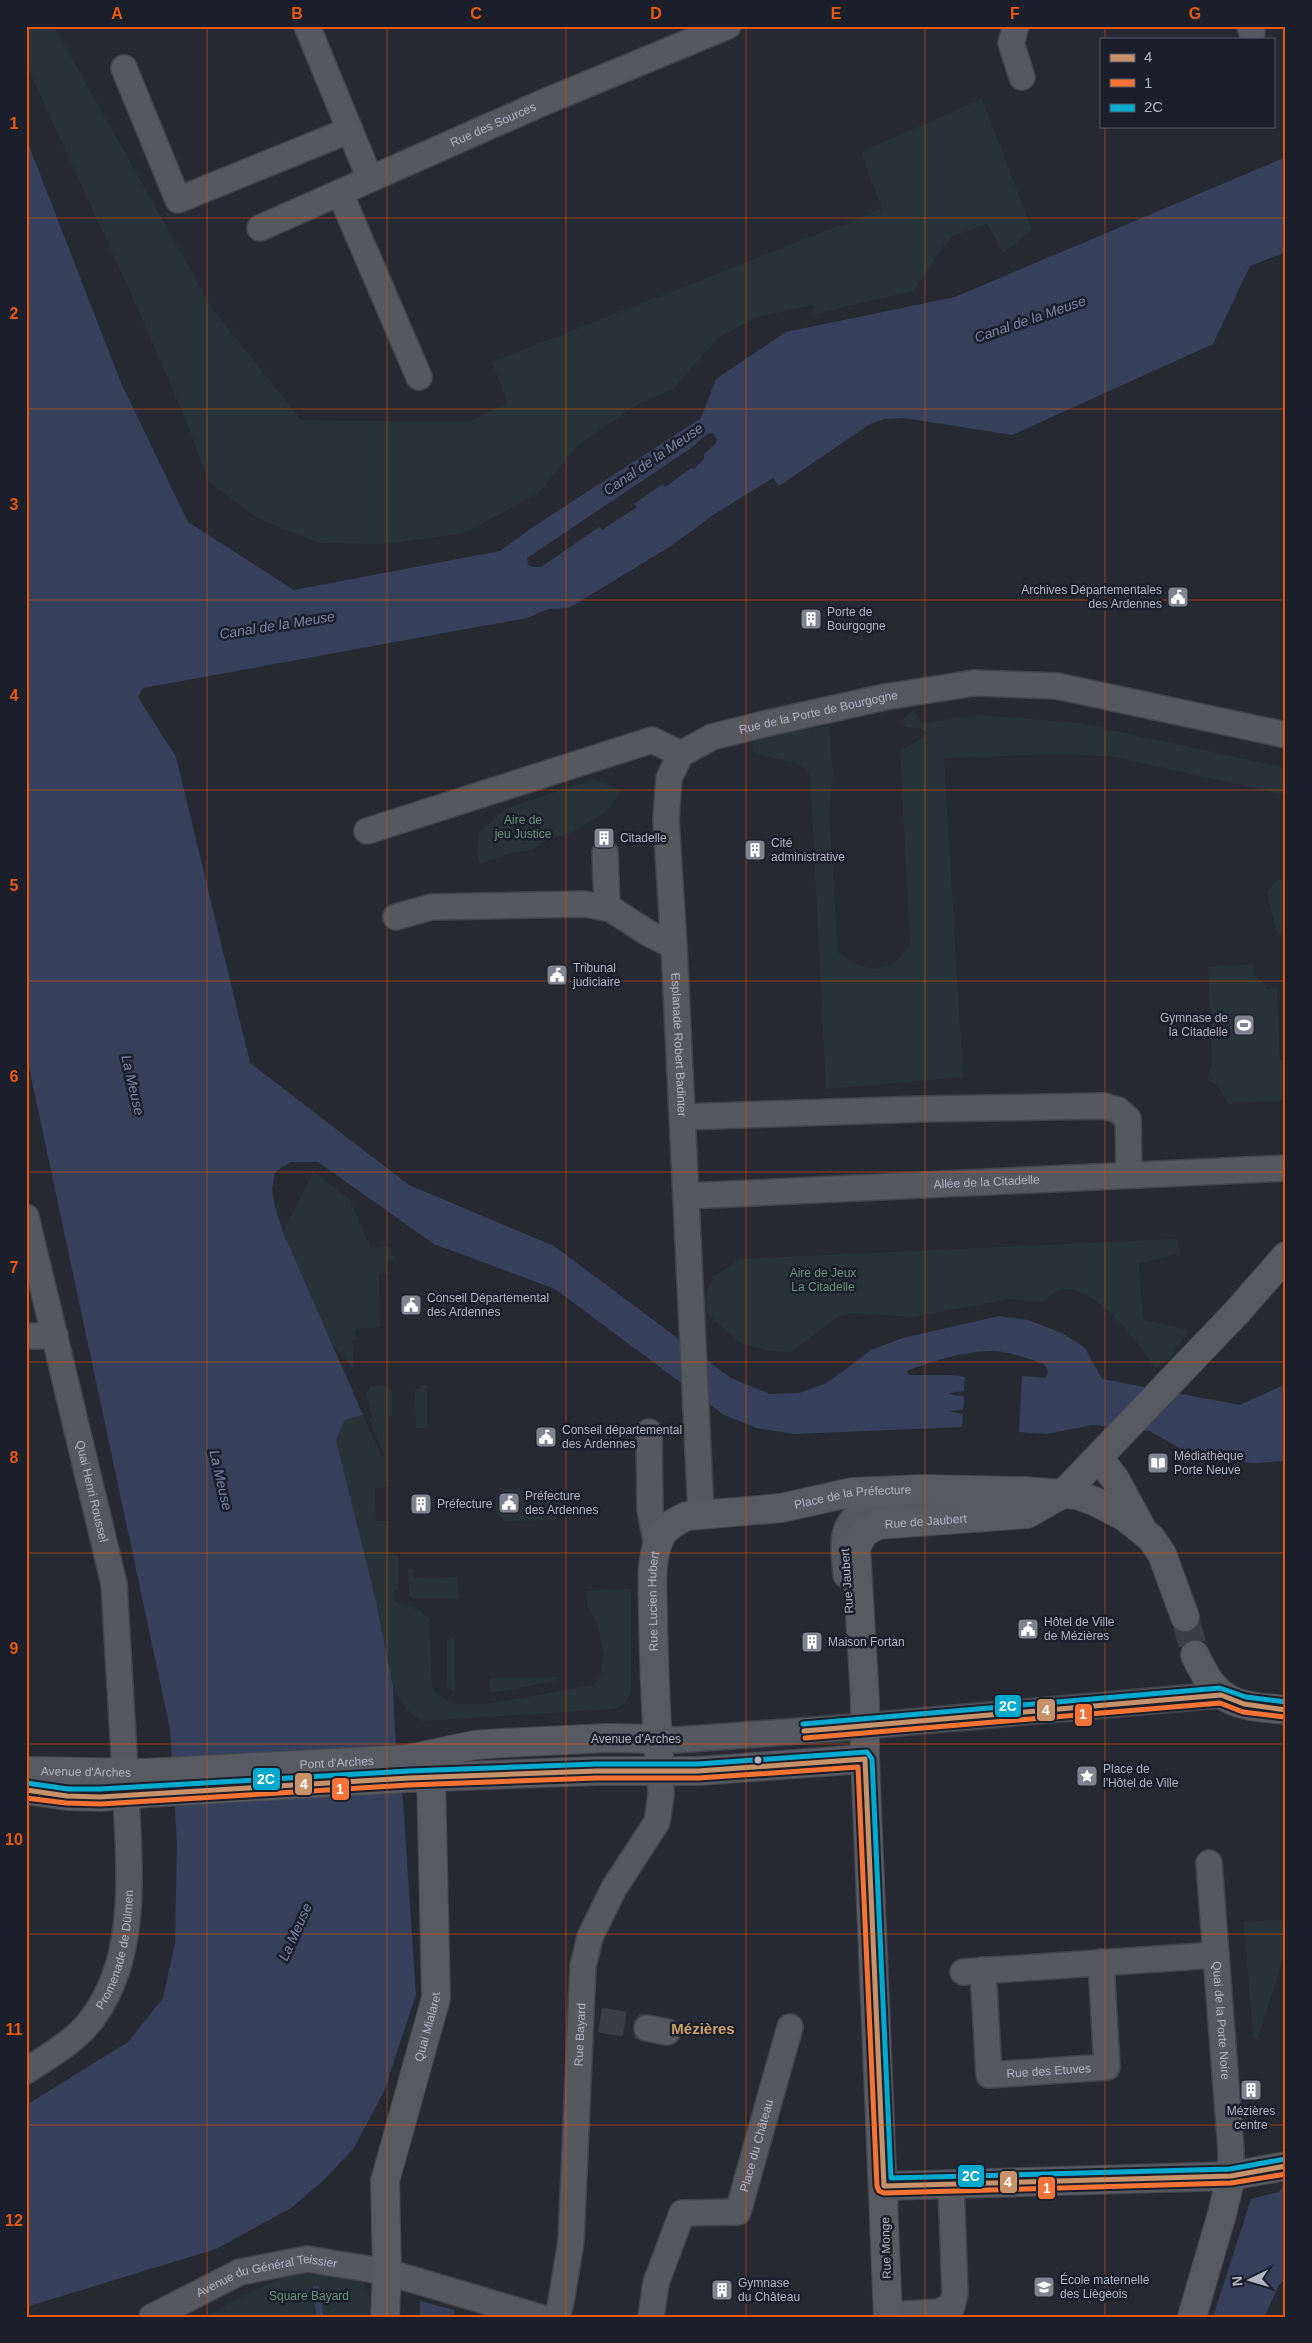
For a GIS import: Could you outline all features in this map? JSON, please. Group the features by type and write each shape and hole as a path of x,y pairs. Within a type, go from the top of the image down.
{"main road":[{"path":"1064,1493 1237,1312 1286,1256"},
{"name":"Place de la Préfecture","path":"1106,1451 1115,1479 1141,1529"},
{"name":"Place de la Préfecture","path":"657,1546 662,1535 673,1523 686,1516 781,1508 853,1492 922,1489 1064,1493 1087,1498 1125,1517 1151,1538 1162,1554 1185,1617"},
{"name":"Rue de Jaubert","path":"865,1759 853,1727 855,1556 856,1547 864,1533 877,1525 1027,1514 1064,1493"},
{"name":"Rue Lucien Hubert","path":"657,1546 653,1570 654,1682 660,1770"},
{"path":"1195,1655 1208,1692 1249,1706 1286,1710"},
{"name":"Avenue d'Arches","path":"416,1771 475,1745 608,1738 657,1739"},
{"path":"416,1771 698,1771 865,1759"},
{"name":"Rue Monge","path":"865,1759 888,2316"},
{"name":"Avenue d'Arches","path":"26,1771 136,1783"},
{"name":"Pont d'Arches","path":"136,1783 416,1771"},
{"name":"Quai Mialaret","path":"385,2317 387,2272 384,2181 436,1998 416,1771"},
{"name":"Avenue d'Arches","path":"26,1790 90,1798 136,1783"},
{"path":"884,2186 1231,2176 1279,2168"},
{"path":"1192,2317 1231,2176"}],"street":[{"path":"307,26 370,179"},
{"name":"Rue des Sources","path":"260,228 542,103 728,26"},
{"path":"1016,26 1011,43 1022,77"},
{"path":"124,68 178,200 350,130"},
{"path":"340,193 419,377"},
{"name":"Rue de la Porte de Bourgogne","path":"681,754 712,737 764,724 885,697 974,683 1058,686 1286,735"},
{"path":"368,831 652,740 681,754"},
{"name":"Esplanade Robert Badinter","path":"681,754 669,778 666,819 687,1196 701,1514"},
{"path":"605,853 607,908"},
{"path":"396,917 431,907 585,904 607,908 648,933 674,946"},
{"path":"682,1117 913,1109 1104,1106 1118,1110 1128,1119 1129,1175"},
{"name":"Allée de la Citadelle","path":"687,1196 1286,1168"},
{"name":"Quai Henri Roussel","path":"26,1218 114,1584 136,1783"},
{"path":"26,1336 55,1336"},
{"name":"Rue Lucien Hubert","path":"649,1432 650,1510 657,1546"},
{"name":"Rue Jaubert","path":"853,1727 853,1664 844,1542 848,1523 856,1514 866,1509 985,1504 1023,1491"},
{"path":"853,1727 1208,1692"},
{"name":"Avenue d'Arches","path":"657,1739 677,1740 853,1727"},
{"name":"Rue Bayard","path":"556,2317 561,2302 571,2241 591,2019 583,1966 590,1937 614,1888 657,1822 662,1795 660,1770"},
{"name":"Promenade de Dülmen","path":"26,2071 65,2046 94,2017 113,1981 124,1939 136,1783"},
{"name":"Quai de la Porte Noire","path":"1210,1863 1231,2151 1231,2176"},
{"name":"Rue des Etuves","path":"1101,1962 1107,2067 988,2075 973,1971 1101,1962 1216,1955"},
{"name":"Place du Château","path":"651,2317 656,2283 682,2214 738,2212 790,2027"},
{"path":"888,2316 938,2312 952,2306 955,2293 951,2184"},
{"name":"Avenue du Général Teissier","path":"152,2317 240,2272 307,2259 387,2272 539,2317"}],"green space":[{"path":"26,26 54,26 213,310 301,420 469,422 508,403 492,362 882,209 861,152 982,99 1032,230 1003,253 987,223 952,237 943,247 914,291 814,314 813,305 758,317 719,337 673,389 637,405 577,446 540,492 465,533 386,544 319,543 257,518 208,481 188,425 137,307 26,64"},
{"path":"914,710 922,723 980,715 1079,723 1286,768 1286,795 1115,757 1063,754 944,758 963,1077 826,1089 810,772 794,762 754,754 750,740 771,727 802,730 829,726 833,775 829,812 838,952 858,964 877,969 894,963 910,945 900,751 929,734 920,728 906,727 902,720"},
{"name":"Aire de jeu Justice","path":"594,779 621,791 607,811 573,832 544,841 533,850 511,853 480,864 477,850 479,832 507,808"},
{"path":"1276,880 1286,880 1286,939 1276,930 1267,893"},
{"name":"Gymnase de la Citadelle","path":"1253,964 1254,976 1262,981 1267,989 1277,988 1280,1060 1286,1059 1286,1100 1228,1103 1217,1086 1207,1079 1212,1063 1208,967"},
{"path":"313,1171 350,1200 371,1249 383,1246 389,1248 395,1259 387,1260 387,1273 379,1274 380,1327 355,1329 356,1339 352,1340 354,1369 332,1344 283,1232"},
{"name":"Aire de Jeux La Citadelle","path":"1176,1239 1181,1253 1139,1264 1143,1319 1188,1330 1170,1359 1156,1368 1139,1344 1115,1318 1089,1296 1075,1290 1059,1290 1043,1302 1009,1299 914,1317 852,1313 838,1317 791,1352 770,1351 742,1344 700,1308 713,1277 740,1259"},
{"path":"420,1385 427,1385 427,1428 416,1428 415,1390 420,1388"},
{"path":"370,1386 387,1386 392,1391 392,1416 389,1417 389,1487 375,1488 376,1521 389,1521 389,1554 398,1555 399,1589 394,1590 395,1602 419,1610 429,1619 432,1686 436,1693 451,1704 487,1704 594,1685 601,1674 604,1654 597,1623 587,1606 586,1591 631,1589 631,1689 629,1697 622,1705 611,1709 422,1721 406,1709 393,1687 376,1601 336,1440 345,1420 363,1415 381,1456 385,1457 369,1418 372,1417 366,1392"},
{"path":"504,1489 553,1490 561,1497 561,1513 554,1520 505,1521 496,1513 496,1498"},
{"path":"413,1569 414,1578 457,1577 459,1598 412,1598 409,1595 408,1570"},
{"path":"454,1636 455,1693 447,1686 447,1641"},
{"path":"557,1677 554,1681 492,1693 490,1691 489,1678"},
{"path":"1286,1919 1286,1950 1258,2038 1253,2038 1244,1922"},
{"name":"Square Bayard","path":"328,2273 364,2283 370,2297 370,2317 204,2317 273,2282 301,2274"}],"water":[{"path":"26,138 121,383 188,522 294,590 500,551 533,527 701,418 716,379 786,332 955,297 1286,157 1286,252 1250,266 1213,344 1012,435 904,418 885,419 870,424 779,486 773,478 713,515 671,546 569,608 548,609 527,618 143,688 138,697 176,757 250,1063 409,1185 554,1246 731,1378 770,1394 799,1393 827,1383 871,1350 903,1338 999,1316 1028,1320 1062,1333 1085,1348 1102,1379 1240,1405 1286,1384 1286,1461 1254,1463 1217,1460 1210,1456 1194,1454 1181,1449 1150,1431 1092,1425 1047,1434 1019,1432 1022,1376 1045,1378 1047,1370 1044,1364 1013,1354 992,1351 980,1351 954,1356 907,1371 909,1375 965,1377 964,1391 949,1393 964,1396 963,1410 948,1411 963,1414 962,1427 794,1434 756,1428 724,1415 555,1289 434,1244 318,1162 291,1162 282,1167 275,1173 272,1189 275,1207 283,1232 363,1415 345,1420 336,1440 376,1601 393,1687 396,1750 403,1801 416,1995 384,2091 354,2148 324,2180 291,2208 216,2249 26,2307 26,2103 31,2102 128,2042 163,1998 175,1943 177,1844 170,1729 26,1053","holes":["713,433 717,440 704,454 704,459 694,469 691,468 665,487 663,484 634,504 637,507 602,530 599,527 541,567 528,565 527,558 691,448 707,434"]},
{"path":"1286,2108 1286,2278 1279,2285 1264,2317 1213,2317 1251,2199 1279,2192 1282,2188"},
{"path":"420,2301 454,2310 454,2317 420,2317"}],"waterway":[{"path":"316,2289 320,2317"}],"tunnel":[{"path":"1185,1617 1195,1655"},
{"path":"600,2020 647,2028"}],"transit line":[{"name":"2C","path":"803,1724 1220,1688 1246,1697 1286,1702"},
{"name":"4","path":"804,1731 1221,1695 1244,1704 1286,1710"},
{"name":"1","path":"805,1738 1220,1703 1243,1712 1285,1717"},
{"name":"2C","path":"27,1783 68,1789 100,1789 409,1771 597,1764 698,1764 867,1752 872,1759 891,2178 1230,2169 1285,2159"},
{"name":"4","path":"26,1790 67,1796 100,1797 409,1778 597,1771 698,1771 865,1759 884,2186 1231,2176 1286,2166"},
{"name":"1","path":"26,1798 66,1803 101,1804 409,1785 597,1778 699,1778 858,1767 877,2186 879,2191 884,2193 1231,2183 1286,2174"}],"place":[{"name":"Archives Départementales des Ardennes","path":"1178,597"},
{"name":"Porte de Bourgogne","path":"811,619"},
{"name":"Citadelle","path":"604,838"},
{"name":"Cité administrative","path":"755,850"},
{"name":"Tribunal judiciaire","path":"557,975"},
{"name":"Gymnase de la Citadelle","path":"1244,1025"},
{"name":"Conseil Départemental des Ardennes","path":"411,1305"},
{"name":"Conseil départemental des Ardennes","path":"546,1437"},
{"name":"Médiathèque Porte Neuve","path":"1158,1463"},
{"name":"Préfecture des Ardennes","path":"509,1503"},
{"name":"Préfecture","path":"421,1504"},
{"name":"Hôtel de Ville de Mézières","path":"1028,1629"},
{"name":"Maison Fortan","path":"812,1642"},
{"name":"Place de l'Hôtel de Ville","path":"1087,1776"},
{"name":"Mézières centre","path":"1251,2090"},
{"name":"École maternelle des Liègeois","path":"1044,2287"},
{"name":"Gymnase du Château","path":"722,2290"}],"district":[{"name":"Mézières","path":"703,2029"}],"water label":[{"name":"Canal de la Meuse","path":"1030,319"},
{"name":"Canal de la Meuse","path":"653,459"},
{"name":"Canal de la Meuse","path":"277,625"},
{"name":"La Meuse","path":"133,1085"},
{"name":"La Meuse","path":"221,1480"},
{"name":"La Meuse","path":"295,1932"}]}
